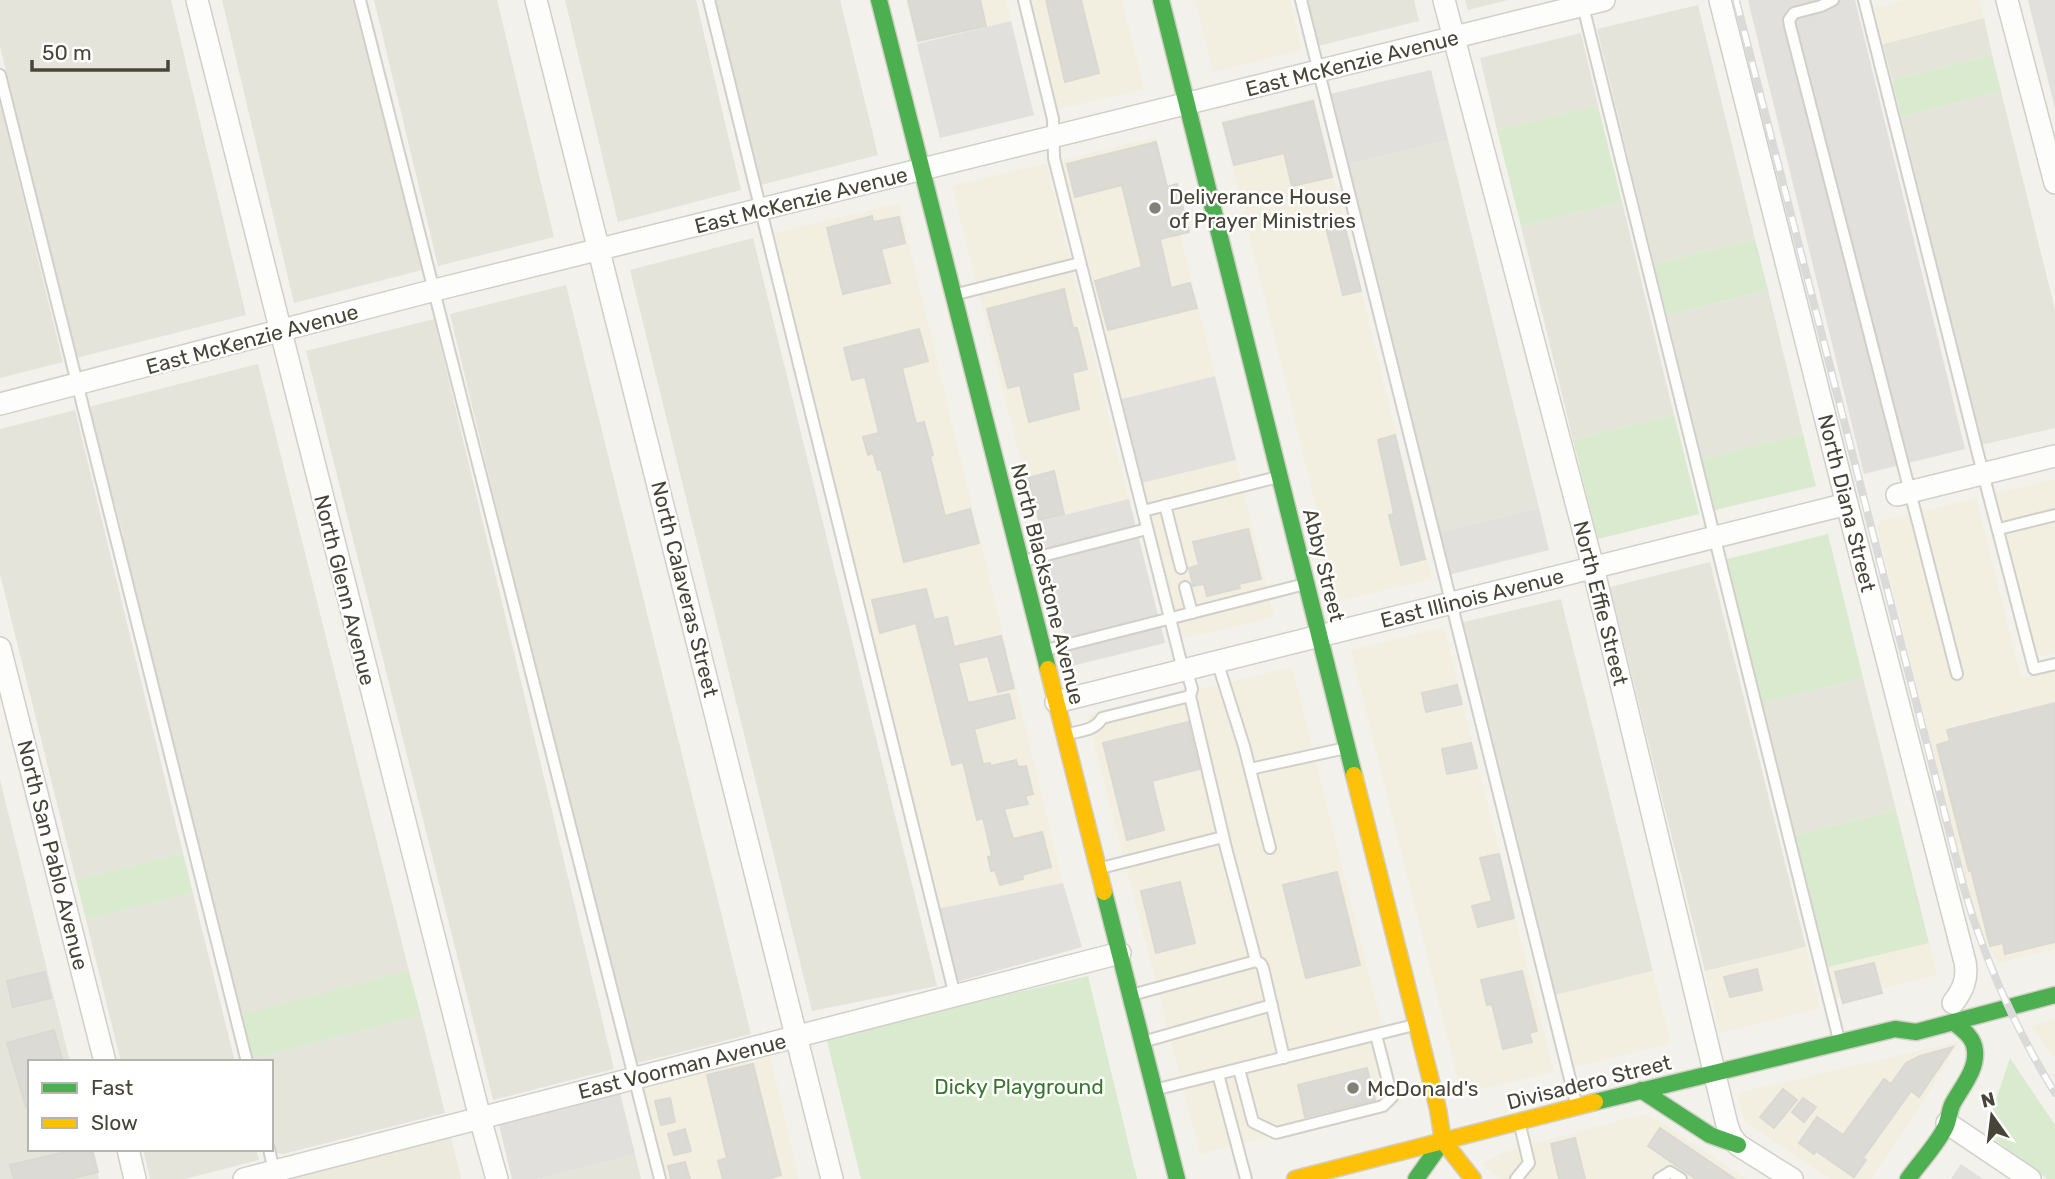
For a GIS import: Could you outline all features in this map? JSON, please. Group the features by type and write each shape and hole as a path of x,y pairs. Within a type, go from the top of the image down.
{"main road":[{"name":"North Blackstone Avenue","path":"879,0 1177,1179"},
{"name":"Abby Street","path":"1161,0 1349,748 1438,1109 1443,1141"},
{"name":"Divisadero Street","path":"1949,1010 1989,1026 2055,995"},
{"name":"Divisadero Street","path":"1295,1179 1840,1042 1895,1029 1916,1032 1949,1010 1976,997"},
{"path":"1908,1179 1947,1123 1950,1108 1969,1079 1974,1065 1973,1041 1949,1010"},
{"name":"Divisadero Street","path":"1895,1029 1911,1014"},
{"path":"1947,1123 1962,1116 1984,1081 1990,1060 1989,1026"},
{"path":"1641,1090 1710,1135 1738,1145"},
{"path":"1416,1179 1443,1141 1473,1179"}],"street":[{"name":"North Glenn Avenue","path":"197,0 497,1179"},
{"name":"North Calaveras Street","path":"536,0 832,1179"},
{"name":"North Effie Street","path":"1444,0 1593,567 1727,1125 1738,1145"},
{"name":"North Diana Street","path":"1720,0 1965,962 1963,988 1949,1010"},
{"path":"2007,0 2055,183"},
{"name":"East McKenzie Avenue","path":"0,404 435,290 1590,2"},
{"path":"1903,494 2055,456"},
{"name":"East Illinois Avenue","path":"1056,702 1847,504"},
{"name":"North San Pablo Avenue","path":"0,648 104,1060"},
{"name":"East Voorman Avenue","path":"244,1179 1120,953"},
{"path":"1947,1123 2030,1179"},
{"path":"1738,1145 1792,1179"},
{"path":"128,1151 135,1179"}],"lane":[{"path":"360,0 660,1179"},
{"path":"709,0 955,996"},
{"path":"1024,0 1053,119 1054,158 1170,618 1192,689 1190,696 1223,837 1256,961 1263,968 1284,1058"},
{"path":"1301,0 1577,1106"},
{"path":"1833,0 1794,13 1790,26 1903,494 1956,674"},
{"path":"1864,0 2034,669 2055,664"},
{"path":"1590,2 1715,537 1840,1042"},
{"path":"0,75 246,1060"},
{"path":"954,295 1080,263"},
{"path":"1143,511 1280,476"},
{"path":"1166,505 1181,568"},
{"path":"1999,529 2055,515"},
{"path":"1021,562 1147,529"},
{"path":"1043,651 1308,584"},
{"path":"1185,587 1192,613"},
{"path":"1217,662 1250,769 1270,848"},
{"path":"1095,692 1102,718"},
{"path":"1064,735 1095,726 1102,718 1190,696"},
{"path":"1250,769 1349,748"},
{"path":"1098,869 1223,837"},
{"path":"1131,995 1256,961"},
{"path":"1143,1041 1272,1005"},
{"path":"1155,1090 1417,1024"},
{"path":"1239,1069 1253,1122 1276,1133 1383,1107 1392,1097 1376,1035"},
{"path":"1218,1074 1246,1179"},
{"path":"1516,1179 1529,1163 1519,1121"},
{"path":"269,1151 274,1171"},
{"path":"1659,1179 1670,1172 1681,1179"}],"shaded area":[{"path":"0,0 171,0 246,315 76,358 0,46"},
{"path":"222,0 356,0 422,270 294,303"},
{"path":"374,0 497,0 554,237 438,266"},
{"path":"565,0 696,0 741,190 618,222"},
{"path":"713,0 840,0 878,155 757,186"},
{"path":"906,0 1006,0 1011,21 917,44"},
{"path":"1023,0 1122,0 1144,89 1051,111"},
{"path":"1195,0 1290,0 1302,50 1213,72"},
{"path":"1307,0 1414,0 1419,21 1318,46"},
{"path":"1465,0 1508,0 1468,10"},
{"path":"1748,0 1855,0 1965,449 1864,474"},
{"path":"1904,0 1979,0 1984,18 1883,44 1874,8"},
{"path":"2028,0 2055,0 2055,108"},
{"path":"1698,5 1755,239 1654,264 1597,29"},
{"path":"1984,18 1992,55 1892,80 1883,44"},
{"path":"1011,21 1034,115 940,138 917,44"},
{"path":"1581,33 1598,106 1497,130 1480,58"},
{"path":"1431,70 1448,140 1347,164 1330,94"},
{"path":"2001,91 2055,310 2055,428 1981,445 1901,117"},
{"path":"1314,98 1432,579 1339,601 1221,121"},
{"path":"0,103 63,362 0,378"},
{"path":"1156,137 1215,376 1122,399 1062,160"},
{"path":"1448,140 1539,508 1438,533 1347,164"},
{"path":"1046,163 1129,499 1036,522 952,186"},
{"path":"1622,202 1674,415 1573,440 1521,226"},
{"path":"899,203 1063,883 936,909 769,234"},
{"path":"753,238 937,986 812,1011 630,270"},
{"path":"566,285 751,1034 630,1065 450,314"},
{"path":"1768,290 1803,434 1702,459 1667,315"},
{"path":"434,319 614,1069 493,1100 306,351"},
{"path":"258,364 409,971 237,1015 119,536 123,535 115,504 112,504 88,407"},
{"path":"1215,376 1236,460 1142,483 1122,399"},
{"path":"75,410 183,853 76,880 0,574 0,429"},
{"path":"1236,460 1274,617 1181,639 1142,483"},
{"path":"2055,479 2055,653 2042,656 2031,650 1993,494"},
{"path":"1977,498 2021,678 2055,670 2055,949 1998,963 1976,926 1877,527 1881,521"},
{"path":"1129,499 1165,643 1072,666 1036,522"},
{"path":"1539,508 1549,550 1448,575 1438,533"},
{"path":"1710,562 1806,947 1705,971 1610,587"},
{"path":"1561,599 1653,971 1552,996 1460,623"},
{"path":"1444,627 1554,1072 1461,1094 1351,650"},
{"path":"1292,667 1402,1105 1200,1154 1087,716"},
{"path":"1863,678 1896,810 1795,835 1762,703"},
{"path":"0,780 70,1060 28,1060 28,1151 92,1151 99,1179 0,1179"},
{"path":"1063,883 1082,947 953,983 936,909"},
{"path":"193,893 235,1060 121,1060 86,920"},
{"path":"1929,943 1937,975 1836,999 1828,967"},
{"path":"1806,947 1820,1008 1720,1033 1705,972"},
{"path":"1653,971 1671,1043 1570,1068 1552,996"},
{"path":"421,1016 445,1113 283,1154 277,1153 273,1145 273,1060 251,1059"},
{"path":"2055,1019 2055,1059 2031,1026"},
{"path":"1960,1041 1918,1110 1871,1179 1830,1179 1745,1122 1737,1093"},
{"path":"770,1056 799,1179 658,1179 636,1089"},
{"path":"620,1093 635,1154 537,1179 512,1179 499,1125"},
{"path":"1644,1114 1658,1120 1746,1179 1501,1179 1481,1164 1505,1152"},
{"path":"451,1137 461,1179 294,1179 294,1177"},
{"path":"143,1151 257,1151 259,1160 185,1179 150,1179"},
{"path":"635,1154 641,1179 537,1179"},
{"path":"1961,1164 1983,1179 1951,1179"}],"green space":[{"path":"1992,55 2001,91 1901,117 1892,80"},
{"path":"1598,106 1622,202 1521,226 1497,130"},
{"path":"1755,239 1768,290 1667,315 1654,264"},
{"path":"1674,415 1699,514 1598,539 1573,440"},
{"path":"1803,434 1816,486 1715,510 1702,459"},
{"path":"1828,534 1863,678 1762,703 1727,559"},
{"path":"1896,810 1929,943 1828,967 1795,835"},
{"path":"183,853 193,893 86,920 76,880"},
{"path":"409,971 421,1016 251,1059 240,1014"},
{"name":"Dicky Playground","path":"1088,976 1137,1179 861,1179 826,1037"},
{"path":"2010,1058 2055,1125 2055,1179 2047,1179 1985,1132"}],"building":[{"path":"908,0 980,0 986,26 918,41"},
{"path":"1046,0 1081,0 1099,73 1065,82"},
{"path":"1313,101 1332,177 1292,186 1284,153 1234,165 1223,123"},
{"path":"1156,142 1167,187 1177,184 1189,232 1160,239 1171,288 1190,283 1197,308 1108,330 1095,281 1142,267 1122,185 1075,197 1067,164"},
{"path":"872,216 873,222 899,217 905,243 881,249 890,283 843,294 827,228"},
{"path":"1342,216 1361,291 1343,295 1324,220"},
{"path":"1064,289 1073,328 1077,328 1087,369 1072,373 1079,409 1029,422 1020,385 1008,388 987,309"},
{"path":"919,329 928,361 902,368 916,424 924,422 945,516 970,509 979,543 904,562 881,469 878,470 873,453 868,455 863,437 879,433 865,377 852,380 844,348"},
{"path":"1395,435 1425,559 1401,565 1389,515 1394,514 1378,440"},
{"path":"1054,471 1064,514 1039,520 1028,478"},
{"path":"1248,529 1261,579 1239,584 1240,588 1207,596 1204,584 1193,586 1189,568 1199,565 1193,542"},
{"path":"926,589 934,620 947,617 954,647 1001,636 1014,688 998,692 988,656 958,663 968,703 1009,694 1015,718 974,729 983,764 990,763 991,766 1016,760 1018,767 1026,766 1033,794 1025,796 1028,804 1004,809 1013,839 1042,832 1051,867 1022,875 1023,879 1000,885 995,870 991,871 988,857 992,856 983,818 977,820 963,762 952,765 916,623 880,633 872,600"},
{"path":"1457,685 1462,704 1426,712 1422,693"},
{"path":"2055,703 2055,942 2005,954 2003,943 1990,946 1937,745 1950,741 1947,730"},
{"path":"1188,722 1199,769 1152,781 1164,830 1127,840 1103,743"},
{"path":"1471,743 1477,768 1447,774 1442,749"},
{"path":"1499,854 1514,918 1478,927 1472,906 1492,901 1480,858"},
{"path":"1337,872 1360,965 1306,978 1283,885"},
{"path":"1180,882 1195,943 1156,953 1141,891"},
{"path":"1874,963 1882,993 1843,1003 1835,972"},
{"path":"1757,969 1762,990 1730,997 1724,977"},
{"path":"1522,971 1537,1031 1529,1033 1532,1042 1503,1049 1492,1004 1487,1005 1481,980"},
{"path":"45,972 51,998 13,1007 7,981"},
{"path":"54,1030 62,1059 28,1060 28,1107 26,1107 7,1043"},
{"path":"1953,1047 1919,1097 1911,1091 1863,1158 1866,1160 1854,1177 1816,1151 1814,1154 1799,1143 1817,1117 1843,1135 1884,1079 1891,1084 1906,1063 1920,1056"},
{"path":"753,1064 781,1175 767,1179 723,1179 718,1161 727,1158 707,1075"},
{"path":"1367,1068 1375,1100 1305,1117 1298,1085"},
{"path":"1783,1089 1797,1100 1774,1128 1760,1117"},
{"path":"670,1098 675,1122 661,1125 655,1101"},
{"path":"1803,1098 1816,1107 1804,1122 1792,1112"},
{"path":"1660,1128 1735,1179 1696,1179 1648,1146"},
{"path":"685,1129 691,1151 674,1155 668,1134"},
{"path":"1575,1138 1585,1179 1559,1179 1551,1144"},
{"path":"70,1151 93,1151 98,1172 69,1179 14,1179 10,1165"},
{"path":"685,1162 690,1179 671,1179 668,1166"}],"railway":[{"path":"1736,0 1963,885 2002,992 2055,1093"}],"traffic: fast":[{"path":"879,0 1048,669"},
{"path":"1161,0 1354,775"},
{"path":"1104,892 1177,1179"},
{"path":"1595,1102 1895,1029 1916,1032 2055,995"},
{"path":"1908,1179 1942,1133 1952,1105 1973,1066 1973,1042 1953,1022"},
{"path":"1641,1090 1710,1135 1738,1145"},
{"path":"1416,1179 1443,1141"}],"traffic: slow":[{"path":"1048,669 1104,892"},
{"path":"1354,775 1438,1109 1443,1141 1473,1179"},
{"path":"1295,1179 1595,1102"}],"place":[{"name":"Deliverance House of Prayer Ministries","path":"1155,208"},
{"name":"McDonald's","path":"1353,1088"}]}
